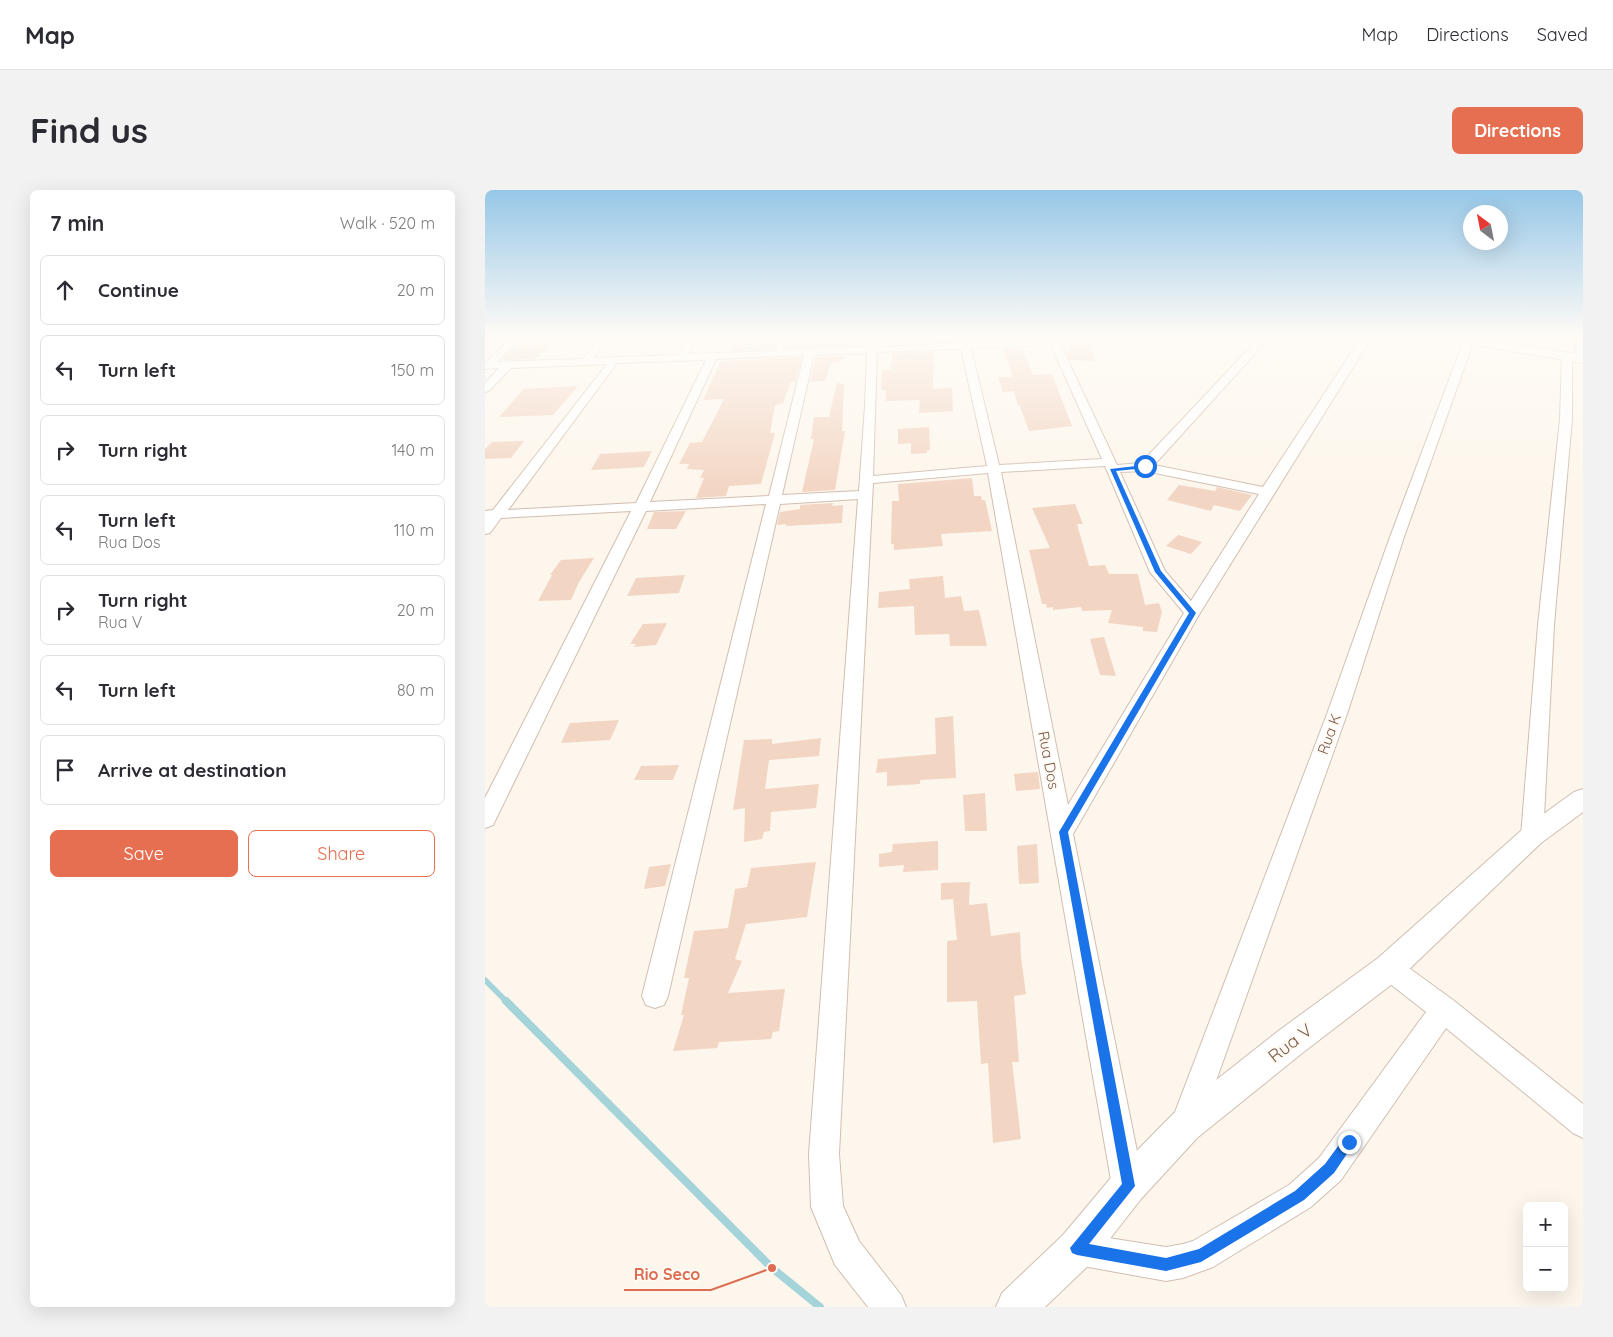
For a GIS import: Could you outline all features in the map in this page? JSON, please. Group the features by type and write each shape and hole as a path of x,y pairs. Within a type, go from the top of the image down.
{"street":[{"path":"485,530 491,515 593,387"},
{"path":"485,819 640,508 697,387"},
{"path":"655,996 801,387"},
{"path":"870,387 866,487 824,1154 827,1207 847,1253 889,1307"},
{"name":"Rua Dos","path":"975,387 994,469 1128,1186"},
{"path":"1077,387 1158,572 1192,613"},
{"path":"1145,466 1218,387"},
{"path":"1063,832 1192,613 1334,387"},
{"name":"Rua K","path":"1185,1126 1337,714 1446,387"},
{"path":"1532,836 1546,625 1566,418 1572,387"},
{"path":"491,515 774,500 994,469 1145,466 1267,492"},
{"name":"Rua V","path":"1016,1307 1077,1248 1128,1186 1185,1126 1289,1043 1389,968 1532,836 1583,799"},
{"path":"1389,968 1444,1009 1583,1123"},
{"path":"1077,1248 1166,1264 1183,1261 1201,1255 1299,1196 1329,1169 1444,1009"}],"building":[{"path":"577,387 553,415 499,417 524,389"},
{"path":"709,387 789,387 783,403 775,405 770,433 775,433 761,484 729,486 726,496 696,498 704,478 700,478 704,470 687,469 689,464 679,464 690,443 702,442 724,399 703,400"},
{"path":"836,387 844,387 842,431 845,431 835,490 802,492 814,439 811,439 814,417 829,417"},
{"path":"881,387 952,388 953,411 919,413 920,400 886,401 886,390 881,390"},
{"path":"1001,387 1057,387 1072,426 1029,431 1020,406 1018,406 1014,391 1003,392"},
{"path":"929,427 930,450 927,450 927,453 911,454 911,443 898,444 898,429"},
{"path":"524,441 511,458 485,459 485,449 492,442"},
{"path":"652,451 644,467 591,470 600,454"},
{"path":"972,478 974,496 981,496 982,500 985,500 992,531 941,534 943,546 894,550 894,544 891,544 892,501 899,501 898,484"},
{"path":"1179,485 1215,491 1217,487 1252,495 1240,511 1214,505 1211,511 1167,500"},
{"path":"833,503 832,506 843,505 842,523 777,525 780,512 800,509 800,505"},
{"path":"1075,504 1083,524 1077,524 1089,566 1105,565 1109,574 1138,574 1145,605 1159,603 1162,612 1157,632 1143,631 1143,627 1108,623 1112,610 1082,611 1081,607 1053,610 1053,607 1047,608 1046,604 1042,604 1029,550 1050,548 1032,508"},
{"path":"686,511 676,529 647,529 654,512"},
{"path":"1178,535 1202,542 1191,554 1166,546"},
{"path":"594,558 579,582 571,600 538,601 552,575 550,575 561,560"},
{"path":"685,575 679,593 627,596 636,578"},
{"path":"943,576 945,598 961,596 964,611 979,610 987,646 950,646 949,634 915,635 914,606 878,608 879,592 910,589 909,579"},
{"path":"667,623 656,645 634,647 636,644 630,644 643,624"},
{"path":"1104,637 1116,676 1100,675 1090,639"},
{"path":"953,716 956,778 920,780 920,784 887,786 887,772 876,773 878,759 936,754 935,718"},
{"path":"619,720 610,740 561,743 570,723"},
{"path":"821,738 819,756 769,760 765,789 819,784 816,808 771,812 770,831 764,832 762,839 744,842 745,808 733,810 744,740 772,739 772,744"},
{"path":"679,765 673,780 634,780 641,766"},
{"path":"1038,772 1040,789 1016,791 1014,774"},
{"path":"985,793 987,831 965,831 963,795"},
{"path":"938,841 938,870 903,872 904,865 879,867 879,854 892,852 893,844"},
{"path":"1037,844 1039,883 1019,884 1017,846"},
{"path":"816,862 807,917 746,924 735,959 742,961 728,993 785,989 779,1031 773,1032 771,1039 719,1042 717,1048 673,1051 684,1015 681,1015 689,978 684,978 694,931 728,928 735,889 747,887 751,868"},
{"path":"671,864 665,886 644,889 649,867"},
{"path":"970,882 969,905 987,903 991,936 1020,932 1026,994 1014,996 1019,1062 1012,1062 1021,1139 993,1143 988,1063 981,1064 977,1001 947,1002 947,941 957,940 953,899 941,900 941,883"}],"waterway":[{"path":"485,980 506,1001"},
{"path":"506,1001 772,1268 820,1307"}],"place":[{"name":"Rio Seco","path":"772,1268"}],"route":[{"path":"1145,466 1113,469 1158,572 1192,613 1063,832 1128,1186 1077,1248 1166,1264 1201,1255 1299,1196 1329,1169 1349,1142"}]}
